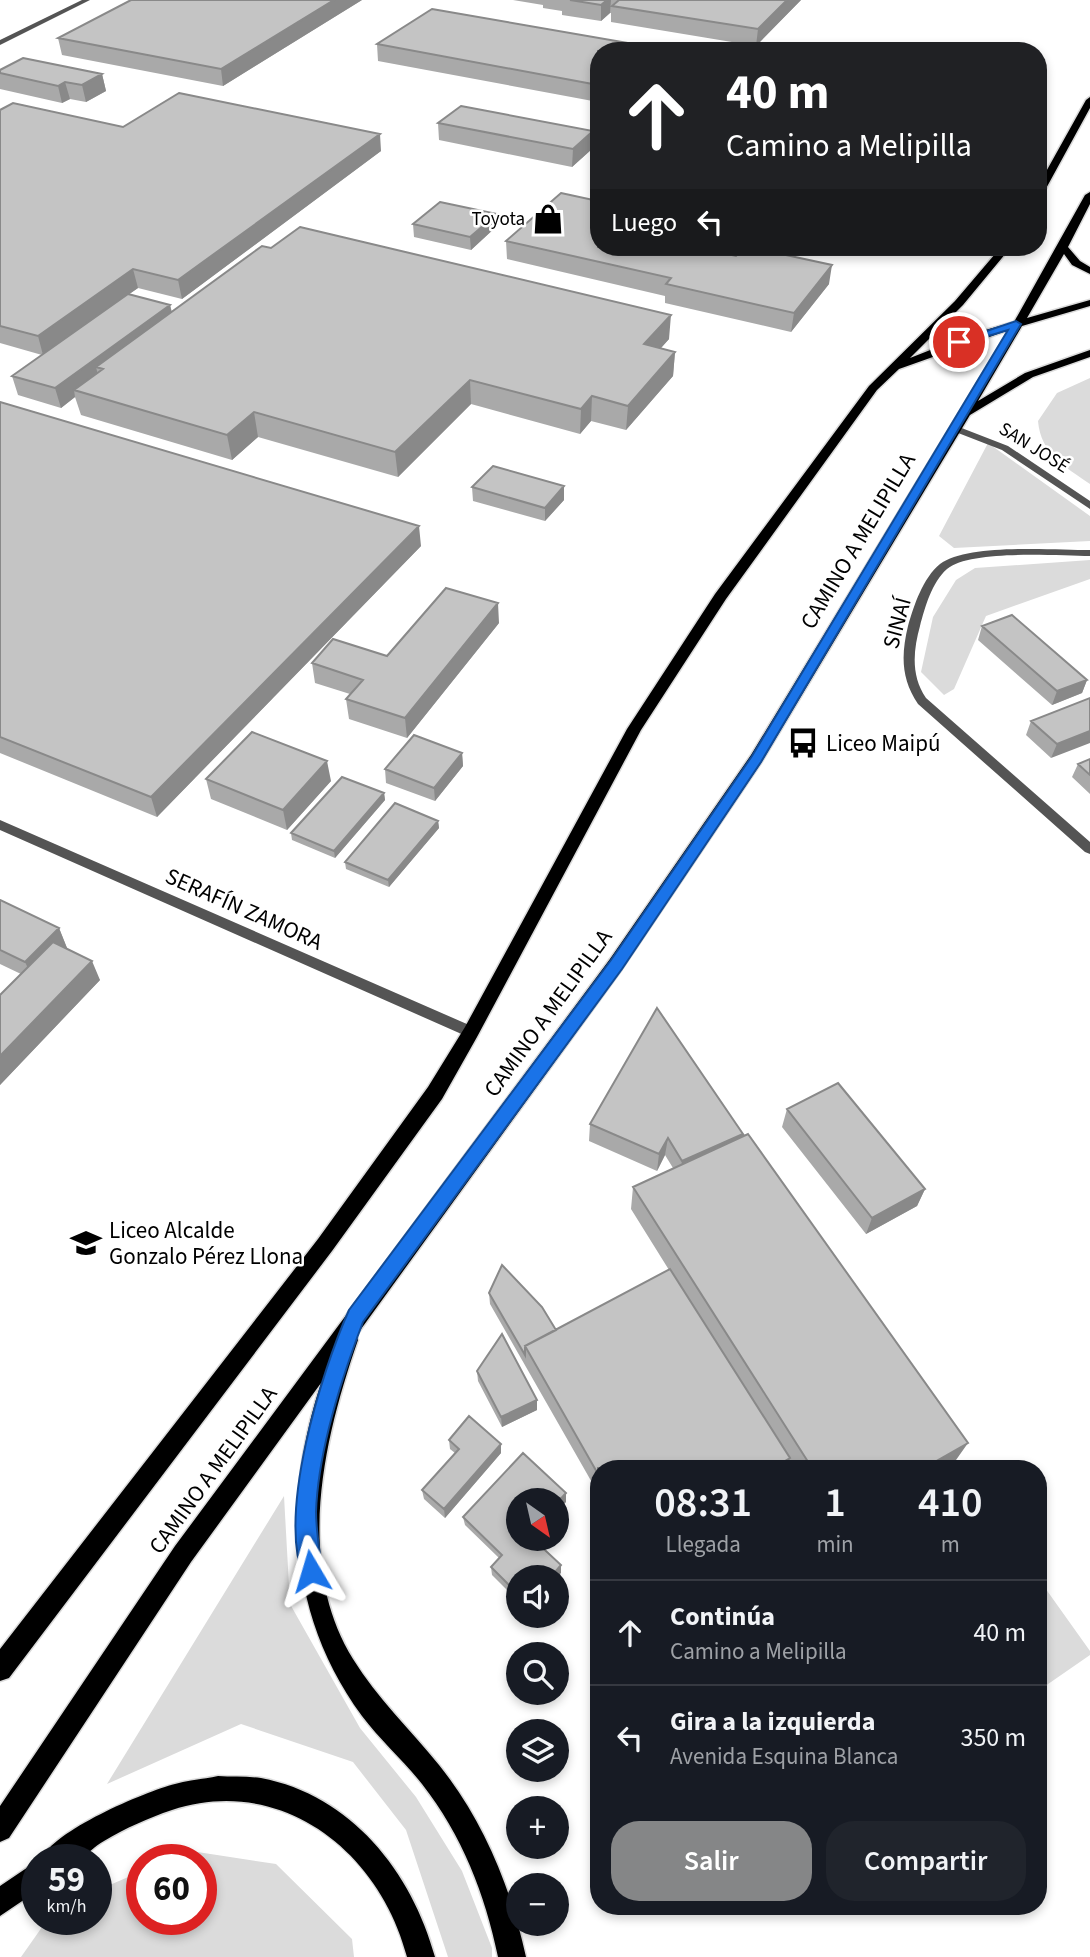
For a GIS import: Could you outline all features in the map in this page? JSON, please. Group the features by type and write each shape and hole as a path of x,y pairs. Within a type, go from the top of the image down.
{"main road":[{"path":"1047,178 1090,100"},
{"name":"CAMINO A MELIPILLA","path":"0,1829 183,1554 617,964 757,759 1063,247 1090,195"},
{"path":"1063,247 1076,263 1090,271"},
{"name":"CAMINO A MELIPILLA","path":"4,1662 386,1164 435,1093 471,1032 634,729 714,606 887,372 959,303 998,256"},
{"path":"887,372 944,347 1090,303"},
{"path":"960,421 1029,375 1090,353"},
{"path":"356,1317 335,1370 308,1486 308,1551 315,1591 346,1670 370,1706 432,1777 476,1845 493,1882 512,1957"},
{"path":"78,1844 125,1812 187,1792 226,1788 265,1792 302,1804 333,1822 362,1847 387,1879 406,1913 421,1957"},
{"path":"0,1903 21,1887"}],"street":[{"path":"0,43 87,0"},
{"name":"SAN JOSÉ","path":"960,421 1005,447 1090,506"},
{"name":"SINAÍ","path":"1090,553 978,555 948,564 937,575 922,605 908,652 910,678 922,701 1090,849"},
{"name":"SERAFÍN ZAMORA","path":"0,825 471,1032"}],"shaded area":[{"path":"1090,378 1090,484 1063,465 1049,451 1038,421 1057,393"},
{"path":"988,443 1090,516 1090,541 954,548 939,536"},
{"path":"1090,560 1090,579 986,616 954,689 944,695 921,672 933,617 956,580 975,568"},
{"path":"284,1496 290,1604 360,1728 416,1797 462,1871 492,1948 492,1957 448,1957 406,1830 353,1762 241,1724 107,1784"},
{"path":"1047,1591 1090,1651 1090,1655 1047,1685"},
{"path":"217,1855 276,1864 352,1939 354,1957 21,1957 36,1935 112,1935 112,1884 126,1878 126,1935 217,1935"}],"building":[{"path":"131,0 334,0 221,69 58,38"},
{"path":"570,0 607,0 601,5"},
{"path":"619,0 787,0 758,29 612,6"},
{"path":"432,9 622,42 590,42 590,84 377,44"},
{"path":"23,58 102,74 82,85 65,82 58,86 0,73 0,70"},
{"path":"179,93 380,134 178,280 133,269 38,336 0,326 0,110 13,103 123,127"},
{"path":"461,106 590,130 590,134 573,149 438,123"},
{"path":"561,193 590,199 590,256 790,256 832,265 794,313 666,284 671,278 506,241"},
{"path":"440,202 497,214 470,237 413,224"},
{"path":"300,227 671,315 644,344 675,352 628,406 592,396 581,409 470,380 395,452 254,412 227,435 74,390 103,369 96,367 262,246 271,248"},
{"path":"128,294 170,305 55,388 12,376"},
{"path":"0,402 419,526 151,797 0,737"},
{"path":"493,466 564,486 545,508 472,487"},
{"path":"446,588 498,603 405,718 346,699 363,680 312,663 333,639 387,656"},
{"path":"1012,615 1087,680 1057,691 982,626"},
{"path":"1090,698 1090,731 1057,744 1031,721"},
{"path":"252,732 327,761 283,810 206,779"},
{"path":"414,735 462,753 434,788 385,769"},
{"path":"1090,759 1090,775 1078,764"},
{"path":"342,777 384,793 334,851 291,833"},
{"path":"395,803 438,821 388,880 345,862"},
{"path":"0,900 59,928 25,962 0,950"},
{"path":"53,942 92,961 0,1056 0,995"},
{"path":"657,1008 743,1134 682,1161 668,1138 659,1154 590,1124"},
{"path":"838,1083 925,1189 872,1218 787,1109"},
{"path":"748,1134 968,1443 938,1460 807,1460 633,1187"},
{"path":"502,1265 542,1307 556,1330 525,1346 525,1355 489,1293"},
{"path":"670,1269 790,1458 590,1460 525,1346"},
{"path":"502,1334 537,1400 501,1417 477,1371"},
{"path":"469,1416 501,1444 444,1509 422,1490 459,1449 449,1440"},
{"path":"523,1453 561,1488 506,1488 506,1551 546,1551 561,1565 506,1565 506,1582 491,1567 502,1555 463,1517"}],"place":[{"name":"Toyota","path":"548,219"},
{"name":"Liceo Maipú","path":"803,743"},
{"name":"Liceo Alcalde Gonzalo Pérez Llona","path":"86,1243"}],"route":[{"path":"311,1571 306,1515 308,1486 335,1370 356,1317 617,964 757,759 1016,324 959,342"}]}
